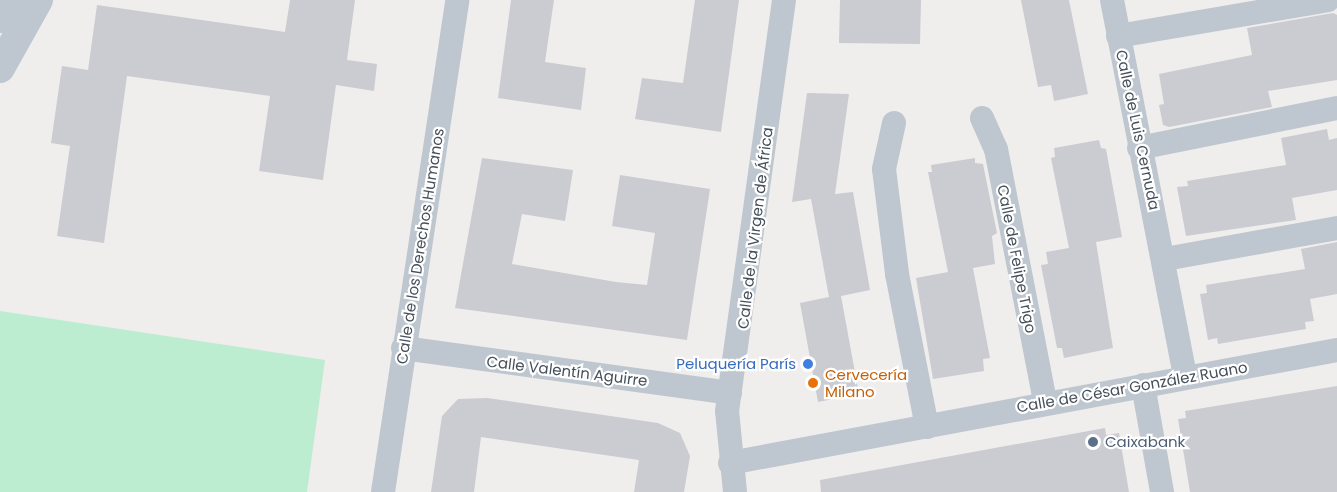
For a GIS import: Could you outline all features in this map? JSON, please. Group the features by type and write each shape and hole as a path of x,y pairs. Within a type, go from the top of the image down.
{"street":[{"path":"0,18 10,0"},
{"path":"0,68 38,0"},
{"name":"Calle de los Derechos Humanos","path":"383,492 457,0"},
{"name":"Calle de la Virgen de África","path":"735,492 730,463 730,393 784,0"},
{"name":"Calle de Luis Cernuda","path":"1113,0 1139,148 1165,259 1185,377"},
{"path":"1118,36 1328,0"},
{"path":"1139,148 1337,108"},
{"name":"Calle de Felipe Trigo","path":"982,118 996,149 1044,402"},
{"path":"894,123 884,168 897,274 927,427"},
{"path":"1165,259 1337,228"},
{"name":"Calle Valentín Aguirre","path":"404,348 730,393"},
{"name":"Calle de César González Ruano","path":"730,463 927,427 1044,402 1337,350"},
{"path":"1143,385 1162,492"}],"green space":[{"path":"0,311 325,360 307,492 0,492"}],"building":[{"path":"290,0 355,0 347,60 377,64 374,91 336,85 323,180 259,171 270,96 127,76 104,243 57,236 70,146 51,143 62,66 88,70 97,5 285,32"},
{"path":"511,0 554,0 545,62 586,68 581,110 498,98"},
{"path":"695,0 739,0 721,132 635,119 642,78 683,83"},
{"path":"840,0 921,0 920,44 839,43"},
{"path":"1021,0 1069,0 1088,94 1054,101 1051,85 1038,87"},
{"path":"1333,13 1337,15 1337,80 1268,91 1272,107 1169,127 1163,125 1159,105 1164,104 1159,74 1252,55 1247,28"},
{"path":"807,93 849,94 835,194 853,192 870,290 841,296 859,394 818,402 800,303 829,297 811,199 792,202"},
{"path":"1327,129 1329,140 1337,138 1337,190 1292,198 1296,220 1186,236 1177,187 1188,186 1187,181 1286,165 1281,138"},
{"path":"1099,140 1101,148 1106,149 1122,237 1096,242 1113,348 1064,358 1062,348 1057,348 1041,265 1048,264 1046,252 1069,248 1051,158 1055,157 1054,148"},
{"path":"482,158 573,170 565,221 522,214 512,264 616,282 647,285 655,233 612,226 620,175 710,189 687,340 455,308"},
{"path":"975,158 975,163 983,164 997,233 992,236 995,264 973,268 990,358 983,359 984,371 933,379 916,278 948,272 928,172 932,172 931,165"},
{"path":"1337,242 1337,294 1310,299 1314,321 1305,322 1306,329 1218,344 1217,338 1208,340 1200,294 1207,293 1206,285 1305,269 1301,249"},
{"path":"1337,386 1337,492 1190,492 1178,419 1186,418 1185,411"},
{"path":"487,398 658,423 680,433 690,456 684,492 634,492 639,460 481,437 474,492 431,492 442,416 458,399"},
{"path":"1105,428 1106,435 1119,433 1129,492 821,492 820,480"}],"place":[{"name":"Peluquería París","path":"808,364"},
{"name":"Cervecería Milano","path":"813,383"},
{"name":"Caixabank","path":"1093,442"}]}
